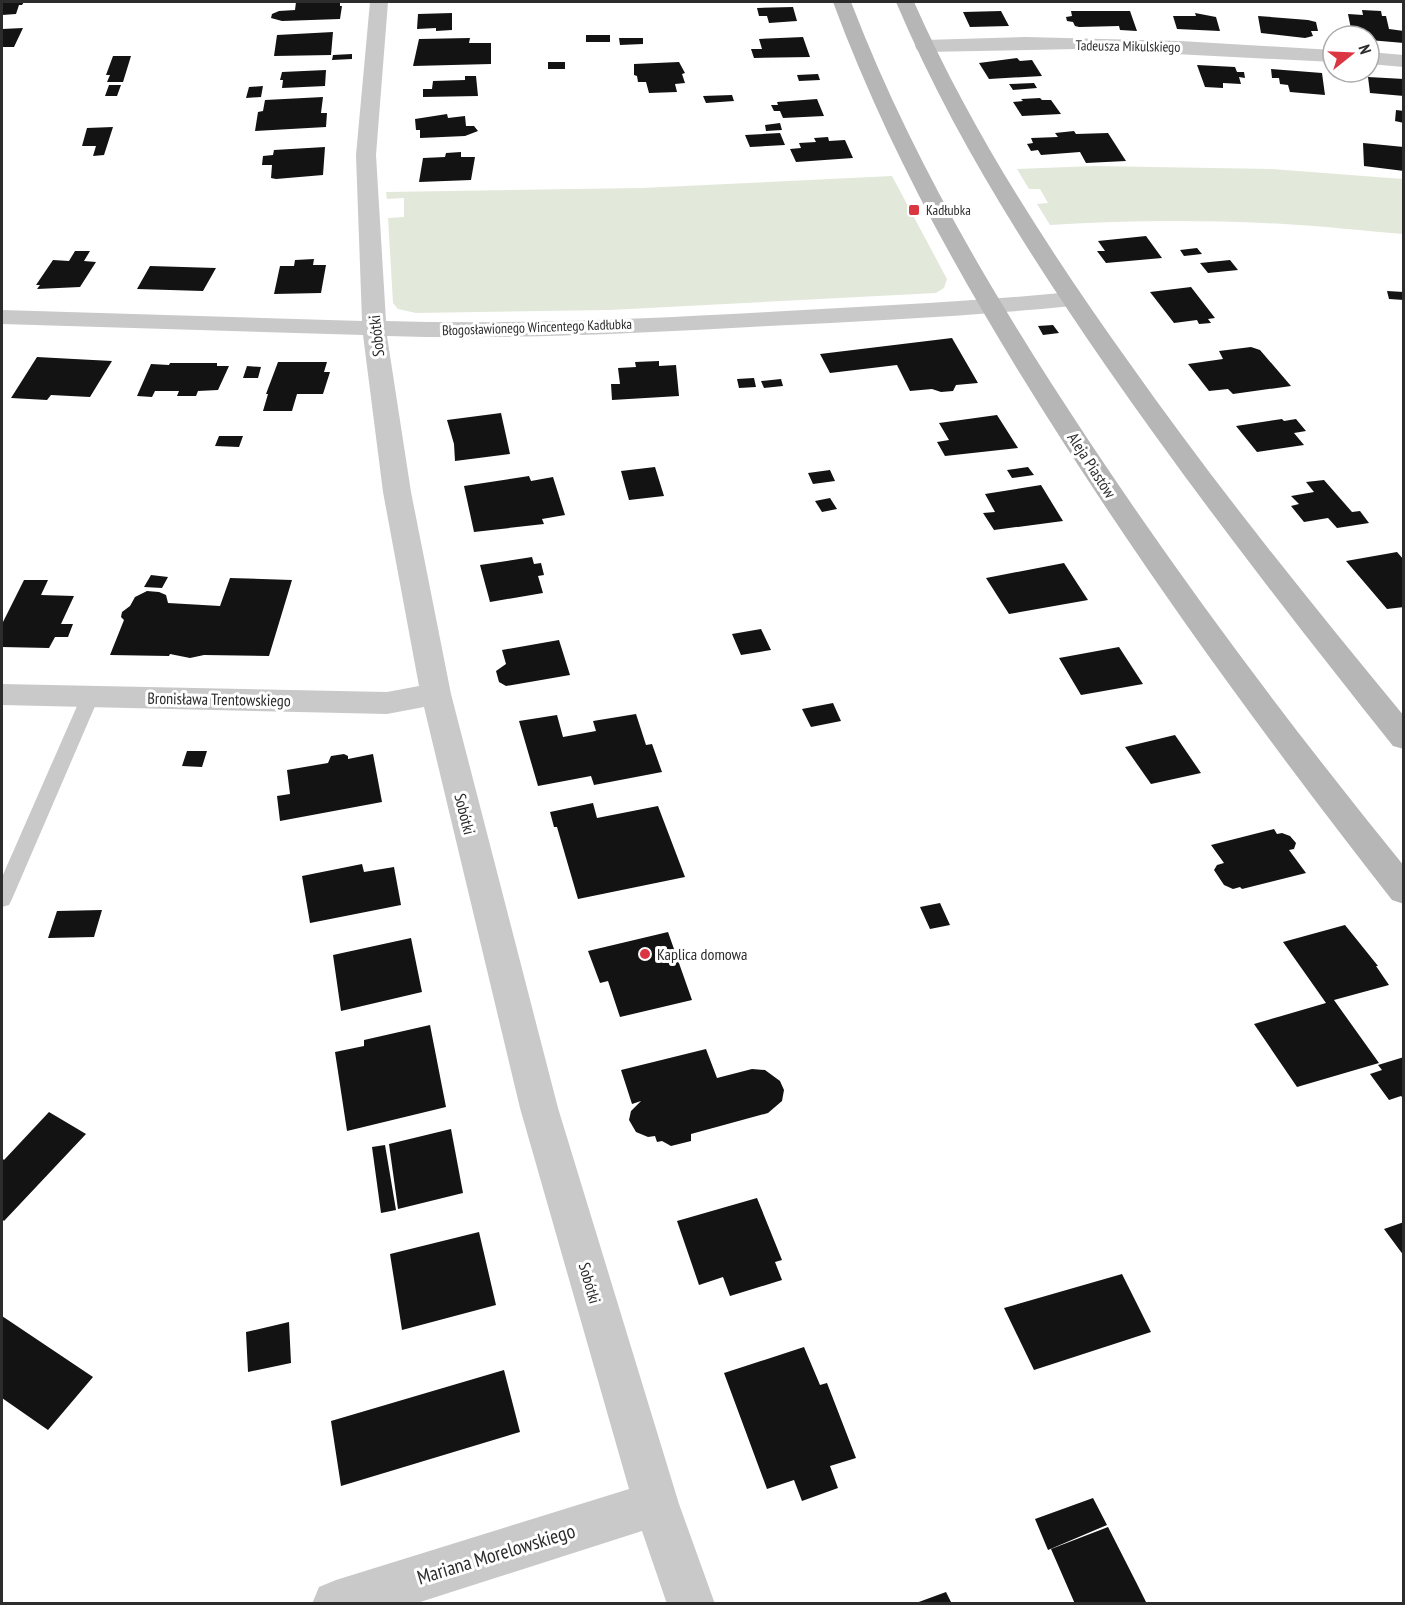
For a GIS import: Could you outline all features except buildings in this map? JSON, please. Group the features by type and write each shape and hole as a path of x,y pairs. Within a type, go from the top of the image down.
{"street":[{"name":"Sobótki","path":"380,2 366,155 374,329 397,492 436,694 539,1108 656,1504 691,1604"},
{"name":"Aleja Piastów","path":"842,2 863,62 901,141 989,307 1101,480 1235,671 1404,891"},
{"path":"904,2 956,111 1008,200 1072,299 1198,479 1319,635 1404,738"},
{"name":"Tadeusza Mikulskiego","path":"924,46 1029,44 1227,49 1321,55"},
{"path":"1381,59 1404,62"},
{"name":"Błogosławionego Wincentego Kadłubka","path":"2,317 470,331 712,322 989,307 1072,299"},
{"name":"Bronisława Trentowskiego","path":"2,695 387,702 436,694"},
{"name":"Mariana Morelowskiego","path":"336,1604 656,1504"}],"lane":[{"path":"2,898 10,857 90,697"}],"green space":[{"path":"1095,166 1272,169 1403,179 1403,234 1299,225 1226,222 1138,221 1050,225 1037,204 1048,203 1040,189 1029,189 1017,169"},
{"path":"892,176 947,279 944,288 936,293 610,310 416,313 398,309 393,303 388,218 404,217 404,198 387,199 386,192 642,188"}],"place":[{"name":"Kadłubka","path":"914,210"},
{"name":"Kaplica domowa","path":"645,954"}]}
